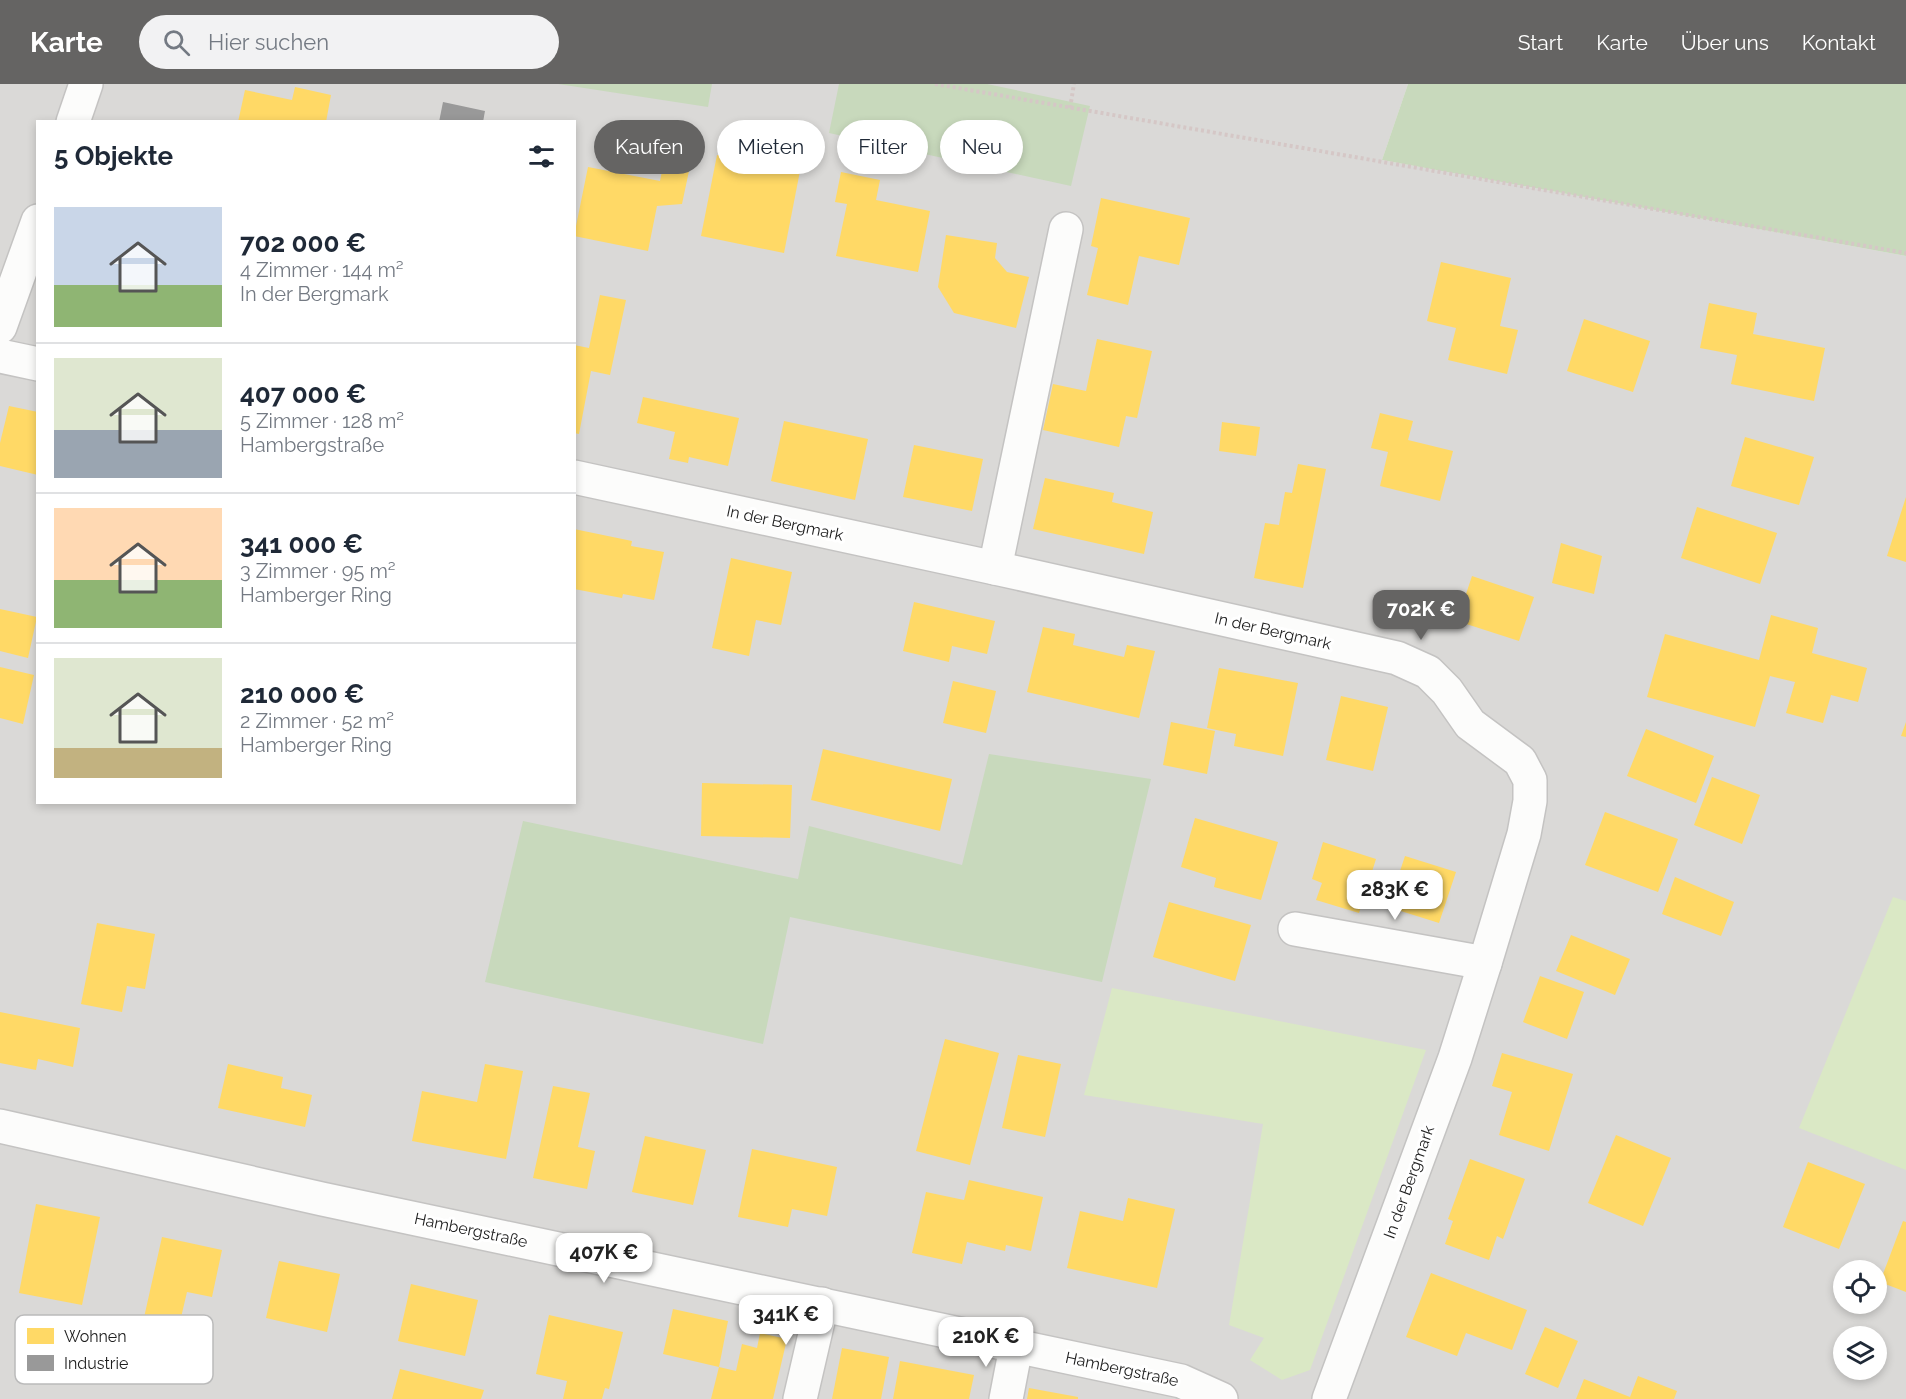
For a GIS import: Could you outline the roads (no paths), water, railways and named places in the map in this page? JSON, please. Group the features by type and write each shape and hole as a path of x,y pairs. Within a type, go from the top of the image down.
{"street":[{"path":"74,120 86,84"},
{"path":"0,327 36,227"},
{"path":"995,568 1066,229"},
{"path":"0,356 36,364"},
{"name":"In der Bergmark","path":"576,477 1396,658 1428,672 1447,691 1470,724 1520,761 1530,780 1530,801 1524,834 1455,1058 1329,1399"},
{"path":"1295,929 1485,963"},
{"name":"Hambergstraße","path":"0,1126 322,1199 1181,1381 1221,1399"},
{"path":"800,1399 822,1304"},
{"path":"1006,1399 1016,1347"}]}
